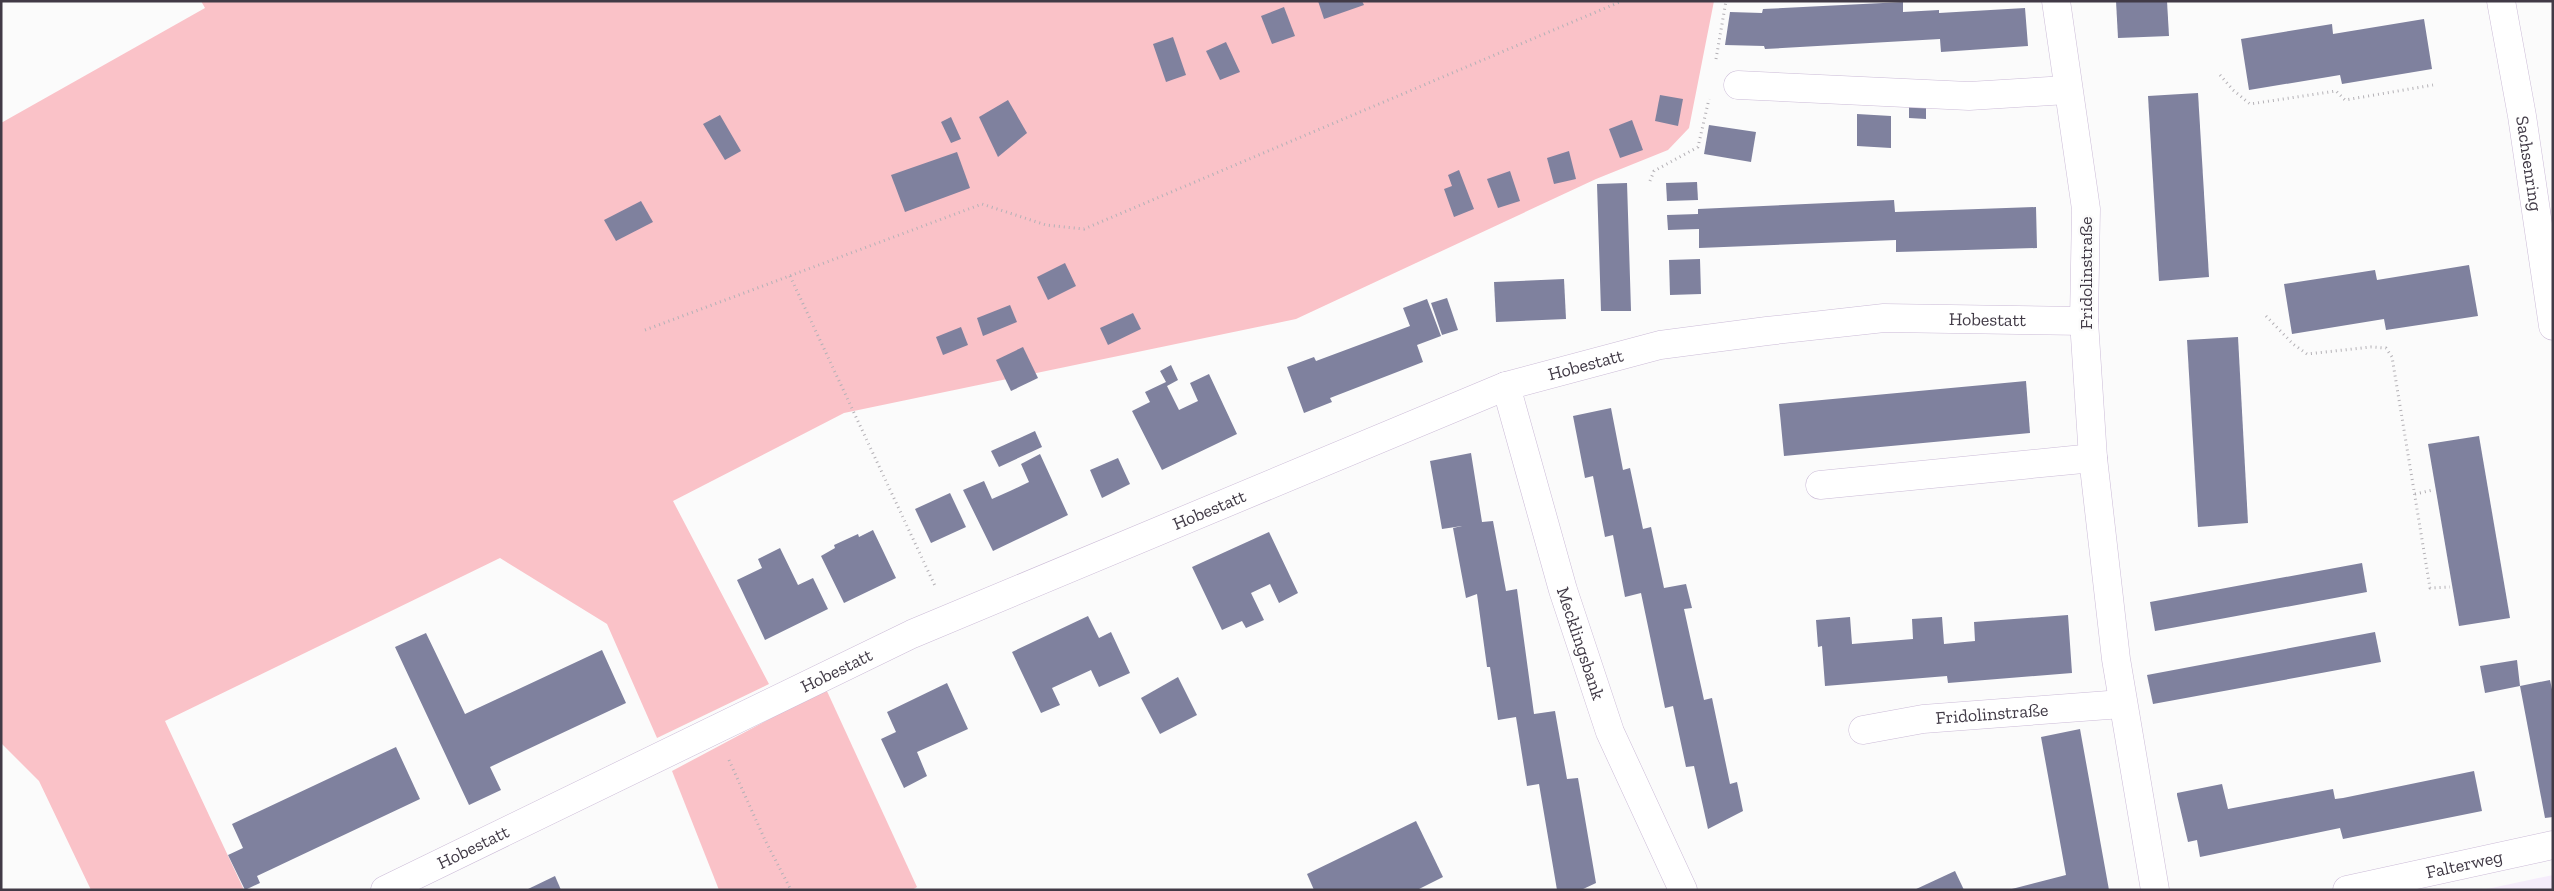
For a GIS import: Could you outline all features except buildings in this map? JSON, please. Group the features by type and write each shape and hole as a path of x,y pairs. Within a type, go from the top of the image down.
{"street":[{"name":"Fridolinstraße","path":"2056,1 2067,90 2086,209 2084,321 2093,458 2122,704 2155,890"},
{"name":"Sachsenring","path":"2501,1 2522,116 2553,326"},
{"path":"1725,83 1969,96 2067,90"},
{"name":"Hobestatt","path":"385,890 424,881 716,730 912,634 1506,386 1660,345 1777,330 1884,318 2084,321"},
{"name":"Mecklingsbank","path":"1506,386 1563,590 1610,732 1682,890"},
{"path":"1820,485 2093,458"},
{"name":"Fridolinstraße","path":"1863,730 1923,719 2122,704"},
{"name":"Falterweg","path":"2347,890 2553,845"}],"path":[{"path":"645,330 982,204 1046,225 1084,229 1622,1"},
{"path":"1650,181 1654,171 1698,147 1725,83 1726,1"},
{"path":"2220,75 2233,90 2250,104 2336,91 2345,100 2433,85"},
{"path":"790,276 950,618"},
{"path":"2266,316 2293,344 2307,354 2371,347 2386,348 2392,358 2430,588 2450,587"},
{"path":"2415,494 2433,490"},
{"path":"716,730 765,840 791,890"}],"shaded area":[{"path":"201,1 1714,1 1689,128 1668,150 1596,179 1296,319 844,413 673,501 769,684 657,738 607,624 500,558 165,721 244,890 91,890 39,781 1,743 1,123 205,8"},
{"path":"826,689 917,887 912,890 719,890 672,771"},
{"path":"2553,875 2553,890 2482,890"}]}
